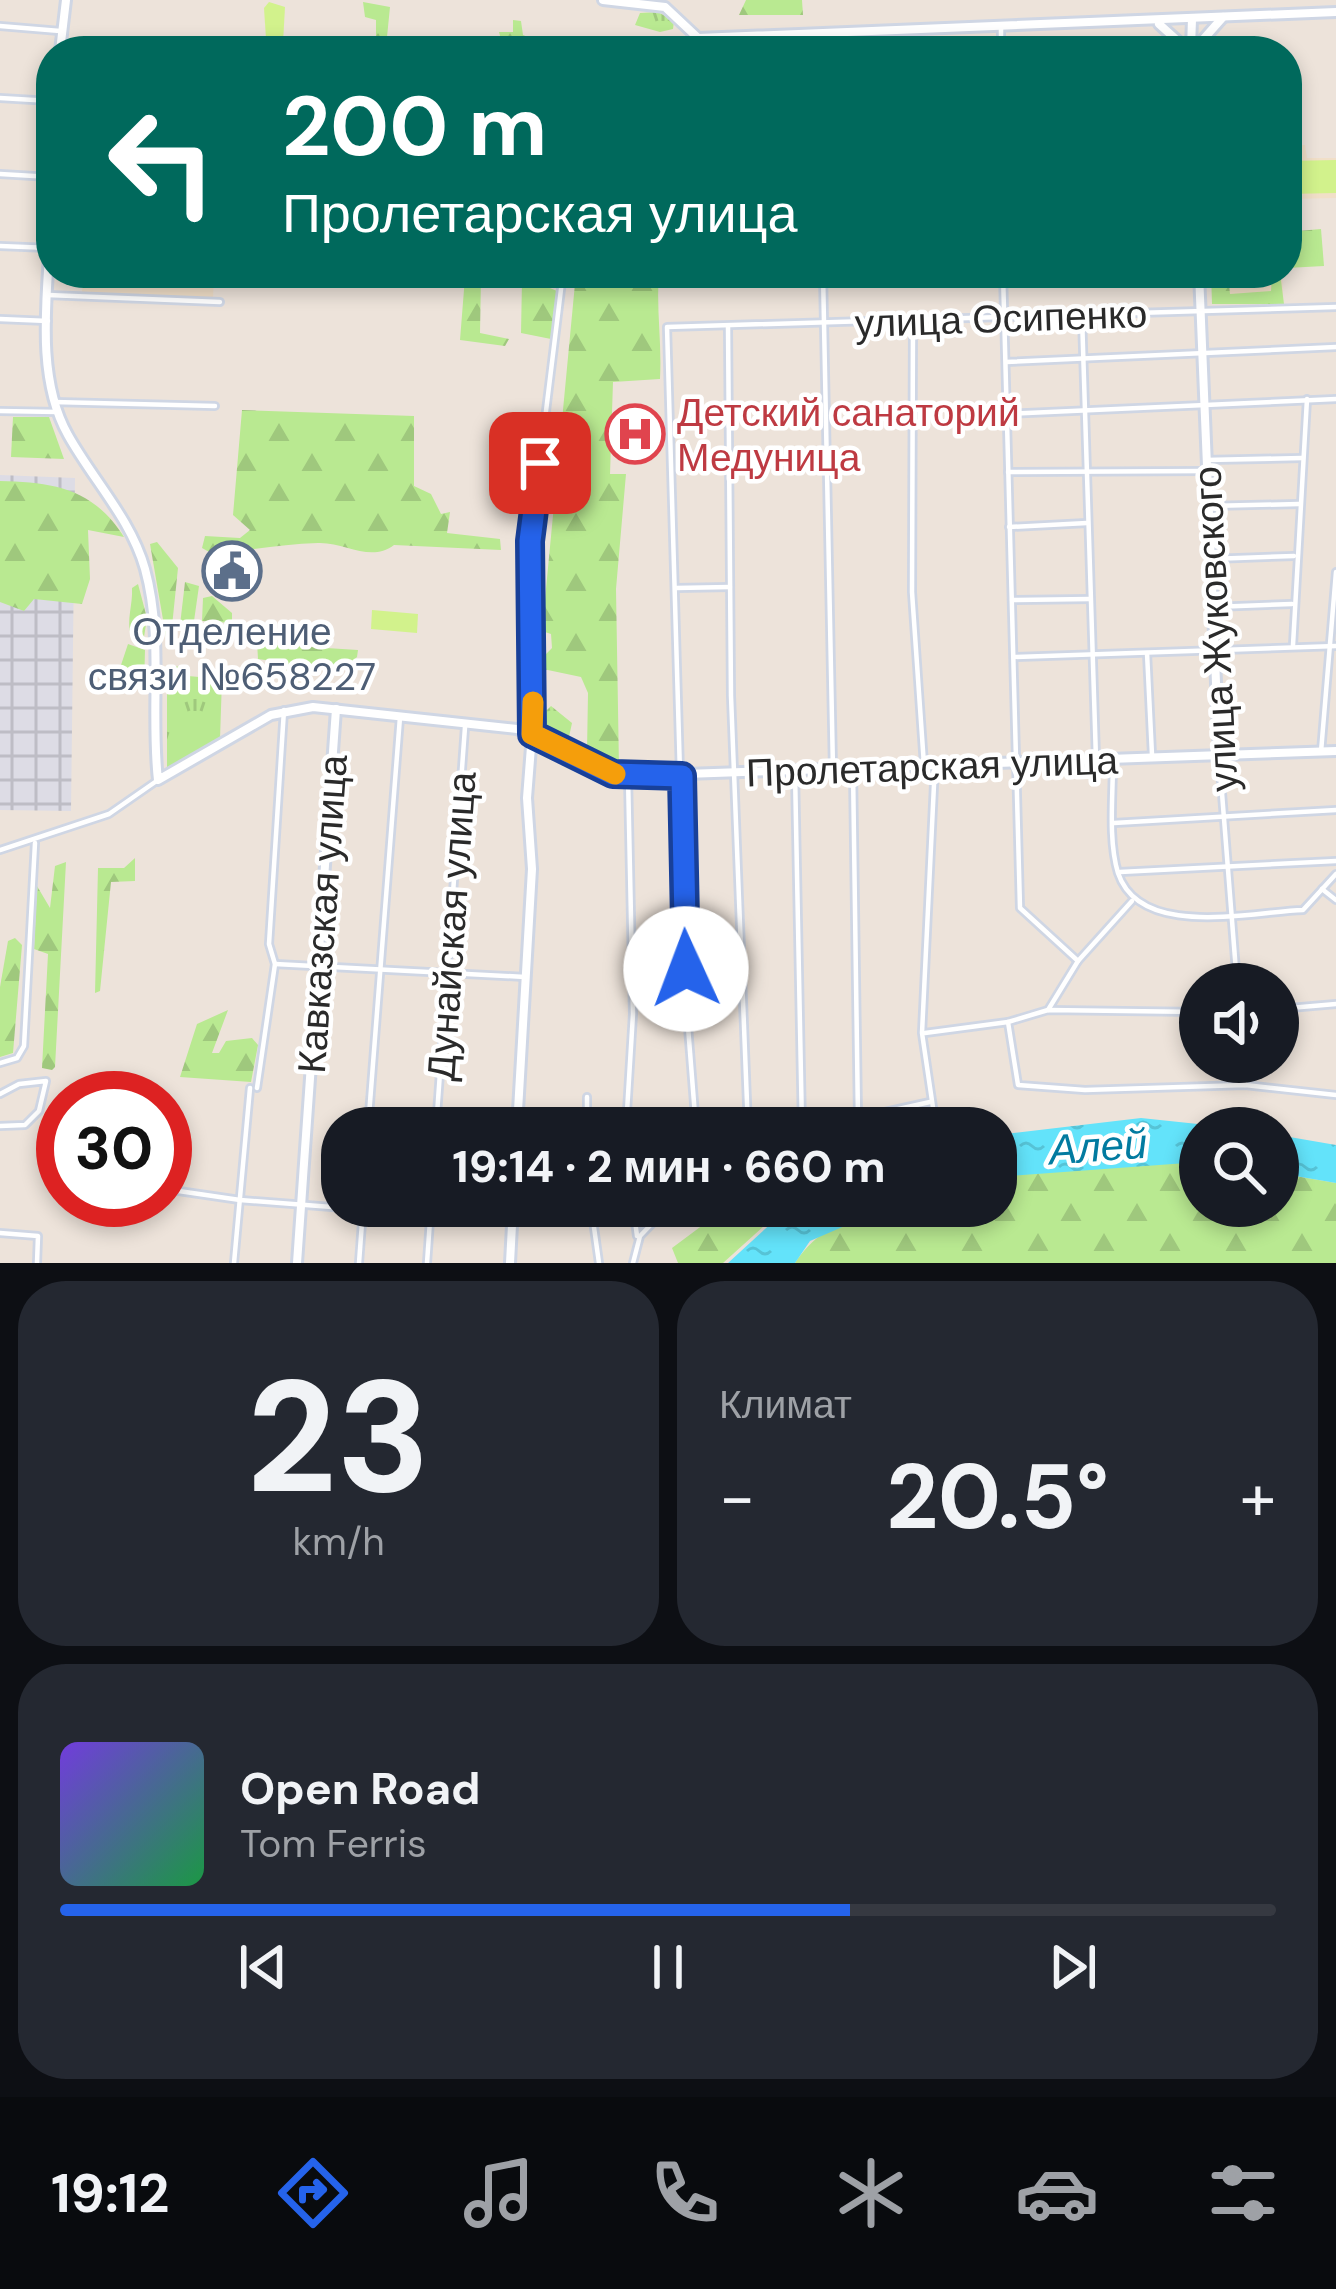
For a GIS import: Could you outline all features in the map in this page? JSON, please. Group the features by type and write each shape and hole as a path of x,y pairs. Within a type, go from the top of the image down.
{"street":[{"path":"62,36 66,0"},
{"path":"603,0 665,7 696,36"},
{"path":"758,36 1336,12"},
{"path":"1205,36 1223,17"},
{"path":"1191,36 1192,19"},
{"path":"1152,21 1177,36"},
{"path":"0,26 62,31"},
{"path":"1001,28 1001,36"},
{"path":"0,98 36,100"},
{"path":"0,174 36,176"},
{"path":"0,246 36,247"},
{"path":"48,288 56,407 135,541 145,569 155,643 158,779"},
{"path":"518,1107 532,734 530,541 560,288"},
{"path":"824,288 833,770"},
{"path":"1004,288 1020,908 1078,961"},
{"name":"улица Жуковского","path":"1198,288 1220,755 1235,963"},
{"path":"48,295 220,302"},
{"name":"улица Осипенко","path":"675,588 667,326 913,323 1336,307"},
{"path":"1082,316 1096,759"},
{"path":"0,319 48,321"},
{"path":"913,323 912,592 929,764 922,1033 932,1107"},
{"path":"728,326 730,587 747,1107"},
{"path":"1005,362 1336,347"},
{"path":"1293,648 1294,556 1306,399"},
{"path":"1006,414 1336,399"},
{"path":"0,411 215,406"},
{"path":"1008,472 1085,472 1303,458"},
{"path":"1208,506 1300,504"},
{"path":"1009,527 1087,524"},
{"path":"1211,559 1294,556"},
{"path":"1321,752 1336,572"},
{"path":"694,1107 687,1014 675,588 730,587"},
{"path":"1012,600 1090,599"},
{"path":"1213,607 1294,604"},
{"path":"1014,657 1333,646"},
{"path":"1147,653 1152,758"},
{"name":"Пролетарская улица","path":"0,850 34,843 109,814 158,779 284,710 336,709 532,734 597,770 628,776 1336,752"},
{"name":"Кавказская улица","path":"297,1263 336,709"},
{"path":"234,1263 254,1088 275,964 268,944 284,710"},
{"path":"369,1107 400,717"},
{"name":"Дунайская улица","path":"437,1107 465,724"},
{"path":"1113,759 1118,872 1133,900 1163,916 1304,910 1336,874"},
{"path":"853,769 858,1107"},
{"path":"796,772 802,1107"},
{"path":"627,1107 633,1014 628,776"},
{"path":"1114,824 1336,810"},
{"path":"0,1063 17,1058 24,1046 34,843"},
{"path":"1118,872 1336,861"},
{"path":"1322,889 1336,901"},
{"path":"1048,1010 1078,961 1133,900"},
{"path":"275,964 525,977"},
{"path":"1299,1007 1336,1004"},
{"path":"922,1033 1008,1022 1048,1010 1179,1012"},
{"path":"1008,1022 1018,1085 1084,1090 1245,1085 1336,1095"},
{"path":"0,1094 19,1084 46,1082 39,1111 25,1124 0,1126"},
{"path":"587,1097 587,1107"},
{"path":"910,1107 931,1102"},
{"path":"192,1193 321,1206"},
{"path":"358,1263 361,1227"},
{"path":"427,1263 429,1227"},
{"path":"510,1263 512,1227"},
{"path":"593,1227 599,1263"},
{"path":"636,1227 639,1245"},
{"path":"633,1263 640,1236 649,1227"},
{"path":"0,1233 38,1236 37,1263"}],"shaded area":[{"path":"1302,145 1307,158 1336,158 1336,198 1302,199"},
{"path":"82,288 213,288 213,299 82,292"},
{"path":"1215,288 1283,288 1283,296 1215,302"},
{"path":"0,475 75,478 71,811 0,810"}],"green space":[{"path":"746,0 802,0 803,15 739,15"},
{"path":"269,2 285,7 283,36 266,36 264,8"},
{"path":"363,2 390,7 387,36 376,36 376,20 365,17"},
{"path":"658,12 674,21 673,29 660,32 635,25 640,13"},
{"path":"513,20 521,21 525,36 500,36 499,32 513,32"},
{"path":"1336,160 1336,193 1302,194 1302,161"},
{"path":"1321,229 1324,266 1302,267 1302,231"},
{"path":"464,288 481,288 480,333 509,339 505,346 460,340"},
{"path":"522,288 557,291 551,339 521,333"},
{"path":"575,288 658,288 660,379 613,382 610,474 626,474 616,589 619,767 587,751 588,693 581,677 543,669 542,658 552,648 551,634 542,631"},
{"path":"1211,288 1229,288 1230,294 1282,288 1284,304 1212,304"},
{"path":"242,410 414,416 414,486 431,494 441,514 450,512 447,533 500,539 501,550 394,545 367,552 318,543 211,553 202,548 205,536 240,538 250,530 233,515"},
{"path":"13,417 49,417 64,459 11,457"},
{"path":"0,481 71,491 100,508 124,537 88,530 90,579 82,604 34,599 24,611 0,602"},
{"path":"157,542 178,568 171,636 166,637 150,544"},
{"path":"185,582 199,586 194,621 180,625"},
{"path":"138,584 147,618 144,637 131,636 130,630 132,588"},
{"path":"212,596 232,613 232,623 202,621 203,598"},
{"path":"372,610 418,614 417,633 371,629"},
{"path":"256,625 262,626 263,644 358,650 357,657 342,671 308,668 299,675 298,688 286,687 287,663 258,659"},
{"path":"128,644 145,650 144,687 123,682 118,674"},
{"path":"167,666 188,667 188,676 222,679 220,739 167,769"},
{"path":"551,706 572,723 567,746 537,730 537,720"},
{"path":"135,858 135,881 111,882 100,991 95,993 98,868 124,868"},
{"path":"66,862 52,1070 42,1068 48,954 34,949 37,886 50,908 55,866"},
{"path":"15,938 22,945 13,1053 0,1057 0,987 8,941"},
{"path":"228,1010 212,1053 219,1053 226,1041 252,1038 258,1045 251,1082 192,1078 192,1071 182,1071 197,1024"},
{"path":"1179,1160 1179,1227 1299,1227 1299,1177 1336,1183 1336,1263 795,1263 813,1241 834,1227 1017,1227 1017,1175"},
{"path":"700,1227 763,1227 723,1263 678,1263 672,1248"}],"water":[{"name":"Алей","path":"1141,1118 1179,1122 1179,1164 1017,1175 1017,1133"},
{"path":"1299,1139 1336,1145 1336,1183 1299,1177"},
{"path":"767,1227 842,1227 810,1241 795,1263 728,1263"}],"slow traffic":[{"path":"533,702 532,734 597,770 615,774"}],"place":[{"name":"Детский санаторий Медуница","path":"635,434"},
{"name":"Отделение связи №658227","path":"232,571"}],"route":[{"path":"540,463 530,541 535,668 532,734 597,770 628,776 682,776 686,969"}]}
